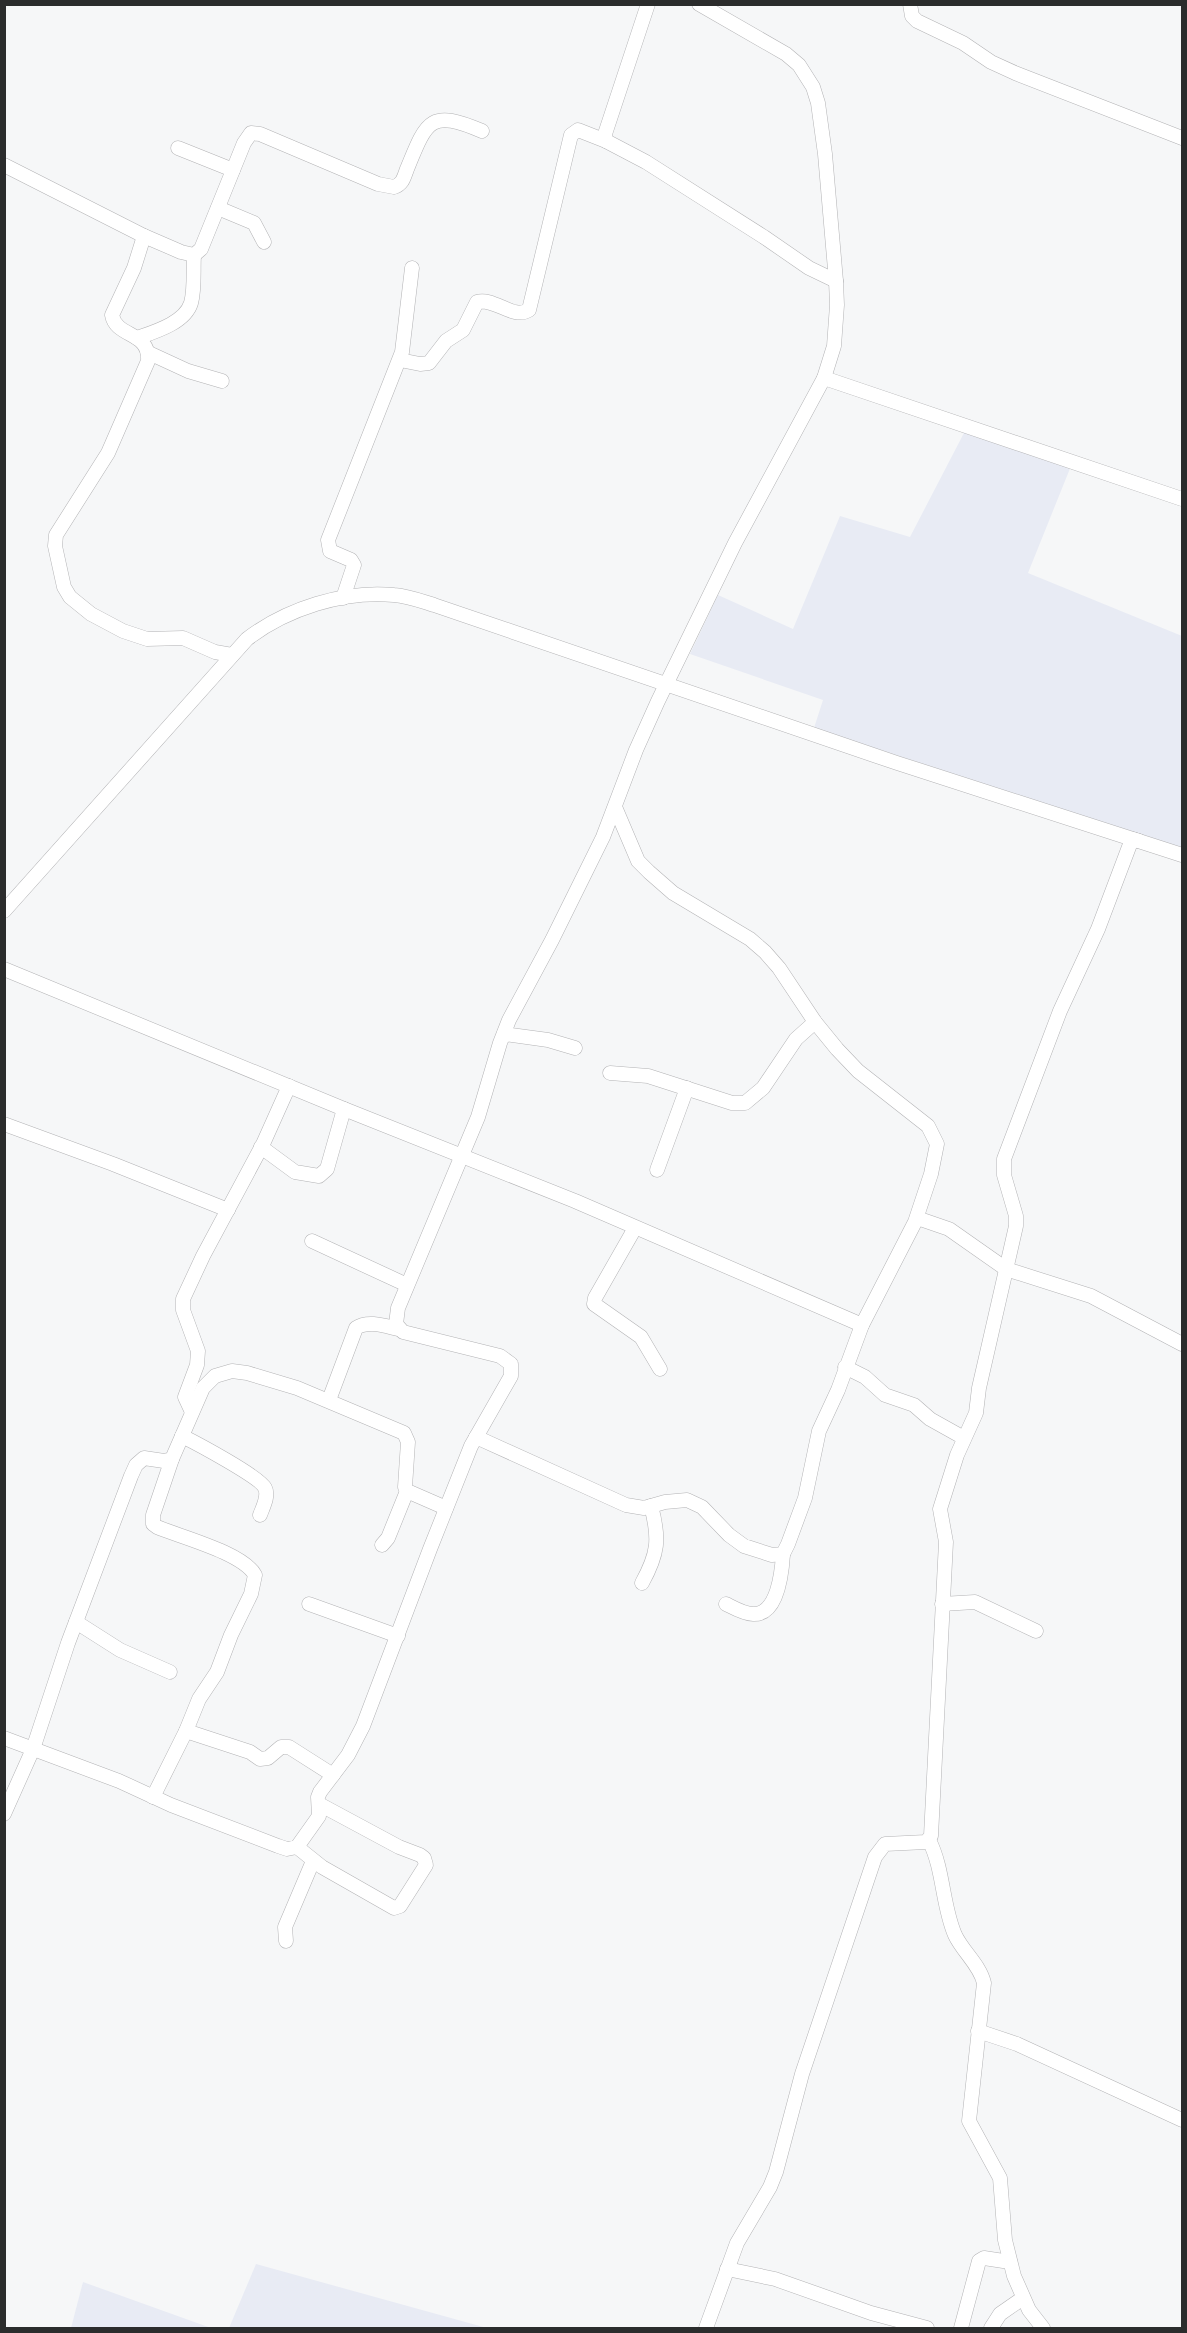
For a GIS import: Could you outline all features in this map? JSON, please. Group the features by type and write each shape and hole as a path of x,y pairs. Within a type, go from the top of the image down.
{"street":[{"path":"606,141 605,134 648,4"},
{"path":"398,1329 395,1317 478,1117 504,1034 520,998 552,940 603,837 636,750 735,543 824,378 834,346 836,281 825,154 818,103 813,87 799,65 786,54 699,4"},
{"path":"910,4 912,16 917,21 963,43 991,62 1182,138"},
{"path":"137,338 171,323 187,310 191,303 194,255 201,249 247,137 251,133 378,184 394,188 402,182 421,136 431,123 445,119 482,131"},
{"path":"400,360 420,364 429,363 446,340 463,330 477,302 485,301 517,313 529,310 571,135 578,130 606,141 646,162 809,268 836,281"},
{"path":"178,148 233,170"},
{"path":"4,165 144,236 181,252 194,255"},
{"path":"218,208 254,223 264,242"},
{"path":"144,236 134,268 112,315 116,325 146,346 149,353 146,369 108,453 56,535 55,546 62,580 70,597 80,607 123,631 147,639 183,638 215,652 232,655"},
{"path":"343,598 354,565 351,560 330,551 328,540 400,360 407,321 412,268"},
{"path":"149,353 188,371 222,381"},
{"path":"824,378 1182,499"},
{"path":"4,911 247,639 279,619 343,598 372,595 414,598 604,662 666,686 1133,842 1182,855"},
{"path":"615,807 638,861 673,893 750,939 765,952 779,968 815,1022 858,1071 928,1126 936,1144 936,1155 917,1218 861,1325 838,1390 815,1443 805,1498 783,1554 779,1588 768,1606 756,1614 726,1604"},
{"path":"1043,2328 1023,2298 1010,2262 1005,2240 1000,2178 969,2121 983,1978 955,1935 937,1858 929,1840 946,1542 940,1509 957,1455 979,1403 979,1388 1016,1226 1016,1216 1004,1175 1004,1159 1060,1011 1098,929 1133,842"},
{"path":"4,969 575,1202 736,1269 861,1325"},
{"path":"610,1073 648,1076 732,1102 745,1103 763,1088 796,1039 815,1022"},
{"path":"504,1034 548,1040 575,1048"},
{"path":"192,1412 185,1397 197,1365 198,1351 183,1310 183,1299 202,1256 261,1147 289,1086"},
{"path":"657,1170 687,1088"},
{"path":"261,1147 295,1172 319,1176 327,1168 344,1109"},
{"path":"4,1124 104,1160 228,1210"},
{"path":"917,1218 949,1228 1006,1269 1091,1296 1182,1344"},
{"path":"635,1228 595,1298 594,1304 641,1337 660,1369"},
{"path":"312,1241 407,1285"},
{"path":"4,1738 119,1781 153,1797 278,1846 287,1849 297,1847 317,1822 320,1792 348,1755 363,1726 446,1508 476,1437 511,1376 512,1368 509,1361 500,1356 409,1335 398,1329 370,1324 359,1325 330,1400"},
{"path":"845,1367 866,1377 885,1395 914,1405 930,1419 964,1438"},
{"path":"153,1797 186,1731 199,1699 217,1672 231,1635 251,1594 255,1575 252,1569 234,1557 153,1524 153,1515 172,1459 207,1382 215,1376 232,1371 247,1373 330,1400 404,1433 408,1442 405,1487 407,1491 388,1538 382,1545"},
{"path":"182,1436 221,1456 264,1486 266,1495 260,1515"},
{"path":"476,1437 626,1505 644,1508 679,1500 694,1502 744,1546 772,1555 783,1554"},
{"path":"4,1814 33,1749 76,1622 136,1465 144,1458 164,1461 172,1459"},
{"path":"407,1491 446,1508"},
{"path":"642,1583 657,1549 657,1528 651,1506"},
{"path":"942,1604 975,1602 1036,1631"},
{"path":"309,1604 398,1636"},
{"path":"76,1622 120,1650 170,1672"},
{"path":"186,1731 250,1752 260,1759 268,1758 281,1747 289,1747 333,1775"},
{"path":"297,1847 313,1861 396,1908 426,1866 424,1858 420,1855 399,1847 319,1804"},
{"path":"706,2328 737,2243 770,2187 776,2172 802,2074 875,1857 885,1844 929,1840"},
{"path":"286,1941 285,1927 313,1861"},
{"path":"978,2031 1017,2044 1182,2121"},
{"path":"962,2328 979,2261 984,2258 1010,2262"},
{"path":"727,2269 775,2279 871,2313 927,2328"},
{"path":"991,2328 1000,2314 1023,2298"}],"shaded area":[{"path":"965,431 1071,466 1028,573 1182,636 1182,849 814,728 823,700 690,654 718,595 793,629 840,516 910,537"},
{"path":"256,2264 487,2328 229,2328"},
{"path":"83,2282 211,2328 71,2328"}]}
